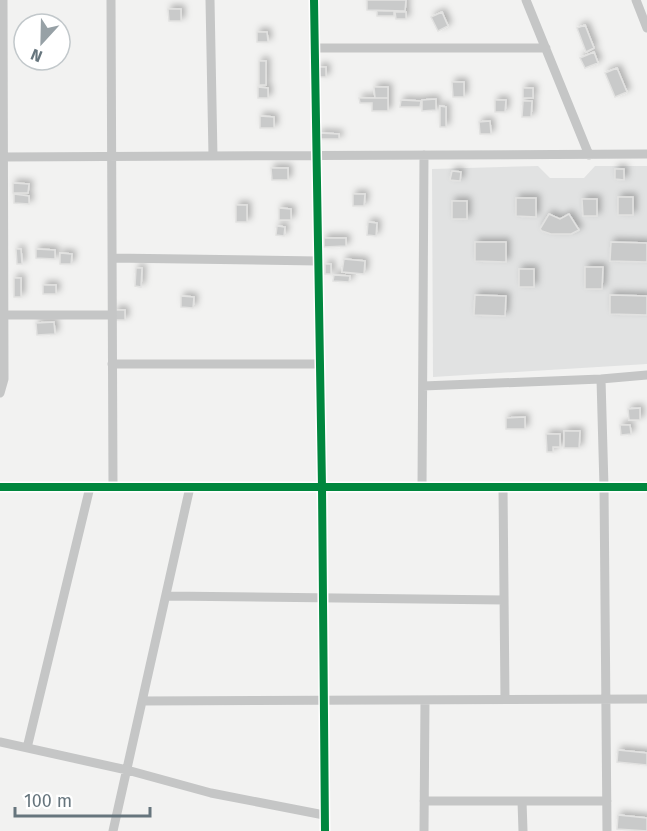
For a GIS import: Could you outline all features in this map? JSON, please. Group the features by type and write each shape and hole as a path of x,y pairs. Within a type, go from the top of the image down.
{"street":[{"path":"0,393 4,379 2,315 3,0"},
{"path":"111,0 113,487"},
{"path":"210,0 213,156"},
{"path":"314,0 325,831"},
{"path":"526,0 589,155"},
{"path":"636,0 647,28"},
{"path":"315,48 546,48"},
{"path":"3,157 647,154"},
{"path":"422,487 424,155"},
{"path":"112,258 318,261"},
{"path":"2,315 112,315"},
{"path":"112,364 320,364"},
{"path":"423,386 647,375"},
{"path":"601,379 608,831"},
{"path":"0,487 647,487"},
{"path":"27,748 90,487"},
{"path":"113,831 190,487"},
{"path":"503,487 505,699"},
{"path":"166,596 504,600"},
{"path":"142,701 647,699"},
{"path":"424,831 425,700"},
{"path":"0,742 127,770 211,793 324,815"},
{"path":"424,801 607,801"},
{"path":"522,801 523,831"}],"shaded area":[{"path":"538,166 550,178 584,178 595,166 647,166 647,364 433,377 432,169"}],"building":[{"path":"367,0 406,0 405,11 367,10"},
{"path":"168,9 181,9 181,21 169,21"},
{"path":"377,11 394,11 394,16 377,16"},
{"path":"395,12 406,12 406,19 396,19"},
{"path":"442,12 448,26 438,31 431,17"},
{"path":"585,25 594,48 586,52 577,28"},
{"path":"257,32 267,32 268,42 257,42"},
{"path":"594,52 598,63 585,68 580,58"},
{"path":"259,61 266,61 266,85 259,85"},
{"path":"318,67 326,67 326,77 318,77"},
{"path":"617,68 627,92 615,97 605,73"},
{"path":"452,82 464,82 464,97 453,97"},
{"path":"258,87 268,88 268,98 258,98"},
{"path":"374,87 388,87 388,98 375,98"},
{"path":"523,88 533,88 533,98 523,98"},
{"path":"359,98 388,98 388,111 372,111 372,103 360,103"},
{"path":"436,99 436,110 422,111 422,100"},
{"path":"401,100 421,101 420,107 400,107"},
{"path":"495,100 506,100 505,112 495,112"},
{"path":"523,101 532,101 531,117 522,117"},
{"path":"440,106 446,107 446,127 440,127"},
{"path":"260,116 274,117 274,128 260,128"},
{"path":"490,121 491,134 480,134 479,122"},
{"path":"319,133 339,134 339,139 319,139"},
{"path":"271,168 288,168 288,180 272,180"},
{"path":"615,169 624,169 624,180 615,179"},
{"path":"452,171 461,172 460,181 450,180"},
{"path":"13,183 29,184 28,193 13,193"},
{"path":"14,194 29,196 29,204 14,203"},
{"path":"353,194 365,194 364,206 353,206"},
{"path":"618,197 633,197 633,215 618,215"},
{"path":"516,198 536,198 536,217 516,216"},
{"path":"582,199 597,199 597,216 583,216"},
{"path":"452,201 467,201 467,219 452,219"},
{"path":"236,205 247,205 247,222 236,222"},
{"path":"279,208 291,209 291,220 279,220"},
{"path":"549,214 560,219 569,214 579,230 571,234 551,234 542,231 540,229"},
{"path":"368,222 377,223 376,236 367,235"},
{"path":"277,226 285,227 284,236 276,235"},
{"path":"324,238 346,238 346,246 324,247"},
{"path":"475,242 506,242 506,262 475,261"},
{"path":"611,242 647,243 647,262 610,261"},
{"path":"16,249 21,249 22,264 17,264"},
{"path":"36,249 55,250 55,259 36,258"},
{"path":"60,253 72,254 71,264 60,264"},
{"path":"344,259 365,261 364,274 342,272"},
{"path":"325,264 331,264 331,274 325,274"},
{"path":"585,267 603,267 602,289 585,289"},
{"path":"136,268 142,268 141,287 135,286"},
{"path":"519,269 534,269 534,287 519,287"},
{"path":"334,275 350,276 349,282 333,281"},
{"path":"14,278 21,278 21,297 14,297"},
{"path":"43,285 56,285 56,294 43,294"},
{"path":"475,295 506,296 505,316 474,315"},
{"path":"610,295 647,296 647,315 610,314"},
{"path":"181,296 194,297 193,308 181,307"},
{"path":"115,310 125,310 125,320 115,320"},
{"path":"54,322 55,334 37,335 36,323"},
{"path":"640,408 640,420 629,420 628,409"},
{"path":"525,417 525,429 506,429 506,418"},
{"path":"620,425 630,425 631,434 621,435"},
{"path":"564,431 580,431 579,448 564,448"},
{"path":"546,434 560,434 560,447 553,447 553,452 547,452"},
{"path":"618,750 647,753 647,765 617,762"},
{"path":"618,815 647,818 647,831 617,829"}],"cycle path":[{"path":"314,0 325,831"},
{"path":"0,487 647,487"}]}
